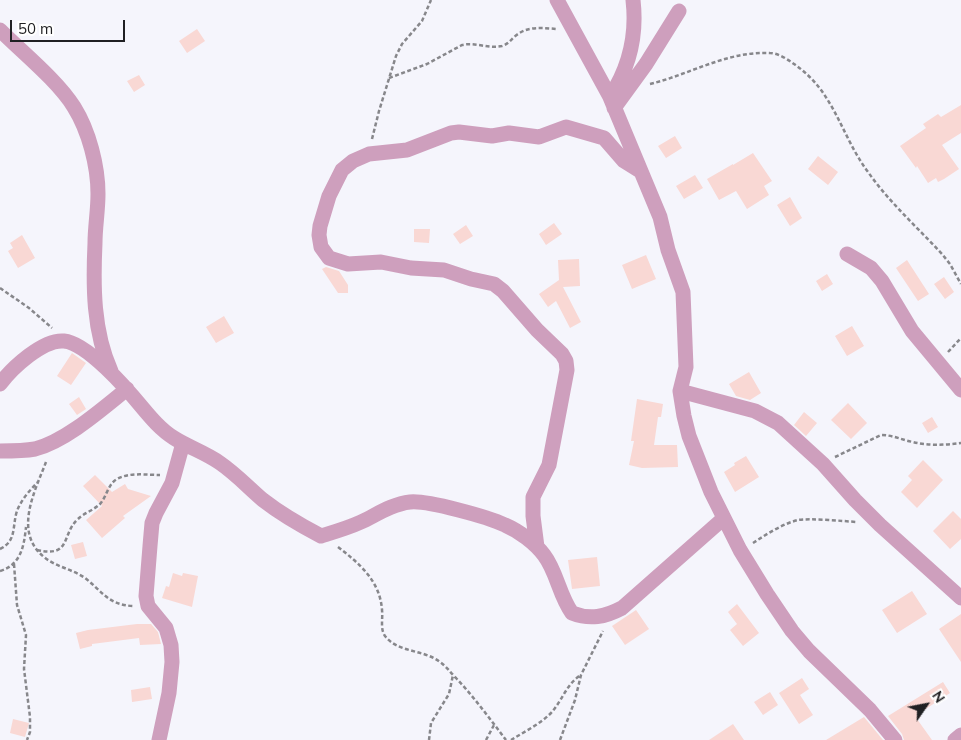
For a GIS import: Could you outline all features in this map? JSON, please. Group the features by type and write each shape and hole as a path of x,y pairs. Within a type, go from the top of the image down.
{"street":[{"path":"557,0 612,103 660,217 668,250 682,292 686,367 680,391 689,436 724,518 740,550 770,600 792,631 809,651 870,710 895,740"},
{"path":"612,103 631,46 635,22 633,0"},
{"path":"612,103 631,86 679,11"},
{"path":"0,30 52,81 74,106 89,138 98,192 94,262 97,326 100,344 112,374"},
{"path":"537,547 533,516 533,497 548,465 567,370 566,361 557,348 537,330 503,291 494,284 444,270 411,268 381,262 348,264 329,258 321,246 320,226 329,196 342,170 353,161 369,154 407,150 450,133 458,132 492,136 509,133 539,137 566,127 604,138 624,161 640,172"},
{"path":"847,254 871,268 882,281 912,331 961,390"},
{"path":"0,384 9,372 41,348 52,342 65,341 90,354 112,374 157,425 183,444 212,457 236,474 263,499 288,518 321,536 360,522 400,504 411,502 426,503 504,524 537,547 553,567 560,590 572,613 587,618 614,612 628,603 682,553 724,518"},
{"path":"0,451 36,449 56,440 86,422 127,389"},
{"path":"680,391 755,411 778,423 823,464 880,525 961,598"},
{"path":"159,740 169,693 172,662 171,645 166,628 148,606 146,596 152,523 177,471 183,444"},
{"path":"955,740 961,735"}],"path":[{"path":"369,154 396,56 402,44 422,21 431,0"},
{"path":"389,78 427,64 462,45 502,46 519,33 534,28 574,30"},
{"path":"631,86 663,80 736,55 773,53 786,59 801,69 819,86 831,104 856,155 868,173 883,192 942,254 961,284"},
{"path":"0,288 46,322 65,341"},
{"path":"823,464 881,435 929,444 961,444"},
{"path":"0,571 14,564 24,548 32,501 56,440"},
{"path":"36,549 46,552 61,548 66,542 76,520 100,503 112,484 120,477 160,475 177,471"},
{"path":"0,549 6,546 12,538 15,530 16,513 39,481"},
{"path":"740,550 776,529 798,520 808,519 880,525"},
{"path":"27,524 30,537 36,549 45,558 84,577 109,600 130,606 148,606"},
{"path":"321,536 339,548 369,575 380,597 384,634 391,642 432,656 442,663 470,693 506,740"},
{"path":"14,564 17,605 26,635 24,669 30,717 30,732 27,740"},
{"path":"560,740 575,700 586,662 614,612"},
{"path":"429,740 431,723 449,694 453,675"},
{"path":"511,740 542,721 574,680 581,676"},
{"path":"486,740 494,725"}],"building":[{"path":"197,29 205,41 187,53 179,41"},
{"path":"139,75 145,85 134,92 127,81"},
{"path":"961,105 961,133 942,145 959,169 938,182 936,178 928,183 900,146 926,128 923,124 938,114 941,117"},
{"path":"675,136 682,148 666,158 658,146"},
{"path":"753,153 772,181 764,186 769,195 747,209 736,191 719,200 707,179"},
{"path":"818,156 838,172 828,185 808,169"},
{"path":"695,175 703,188 684,199 676,186"},
{"path":"790,197 802,218 790,226 777,205"},
{"path":"554,223 562,234 546,245 539,234"},
{"path":"466,225 473,236 460,244 453,234"},
{"path":"414,229 430,229 429,243 414,242"},
{"path":"22,235 35,258 18,268 8,251 13,248 10,243"},
{"path":"646,255 656,279 632,289 622,265"},
{"path":"579,259 580,286 563,287 581,322 570,328 556,301 548,307 539,294 559,280 558,260"},
{"path":"907,260 929,294 918,301 896,268"},
{"path":"326,267 339,271 348,285 348,293 338,293 322,269"},
{"path":"827,274 833,284 822,291 816,281"},
{"path":"944,277 954,292 945,299 934,284"},
{"path":"224,316 234,333 216,343 206,327"},
{"path":"852,326 864,346 847,356 835,336"},
{"path":"72,353 86,363 71,385 57,376"},
{"path":"749,372 761,393 750,400 736,396 729,384"},
{"path":"79,397 86,409 77,415 69,404"},
{"path":"637,399 663,404 661,417 658,417 654,445 677,445 678,467 642,468 629,465 634,441 631,441"},
{"path":"848,403 867,423 851,439 831,420"},
{"path":"804,412 817,423 806,436 794,425"},
{"path":"932,417 938,427 928,433 922,423"},
{"path":"746,456 759,477 735,492 724,472"},
{"path":"923,460 943,480 917,508 901,492 912,480 908,476"},
{"path":"95,475 112,492 125,484 128,489 151,496 123,516 125,518 102,538 86,520 102,506 83,486"},
{"path":"953,511 961,519 961,539 950,549 933,531"},
{"path":"83,542 87,556 75,559 71,545"},
{"path":"597,557 600,586 572,589 568,560"},
{"path":"173,573 182,576 183,573 198,576 192,607 162,598 166,586 169,587"},
{"path":"912,591 927,614 897,633 882,610"},
{"path":"737,604 759,633 743,646 730,630 737,624 728,612"},
{"path":"636,610 649,629 625,645 612,626"},
{"path":"961,614 961,662 939,629"},
{"path":"137,624 151,624 158,632 161,644 140,645 139,638 92,644 92,646 80,649 76,633"},
{"path":"802,678 809,689 800,695 813,715 799,724 779,693"},
{"path":"943,682 950,693 918,714 921,717 917,719 932,740 904,740 902,734 888,716"},
{"path":"150,687 152,699 132,702 131,690"},
{"path":"770,692 778,705 763,715 754,702"},
{"path":"864,717 883,740 826,740"},
{"path":"13,719 29,723 25,737 10,733"},
{"path":"733,724 744,740 709,740"}]}
